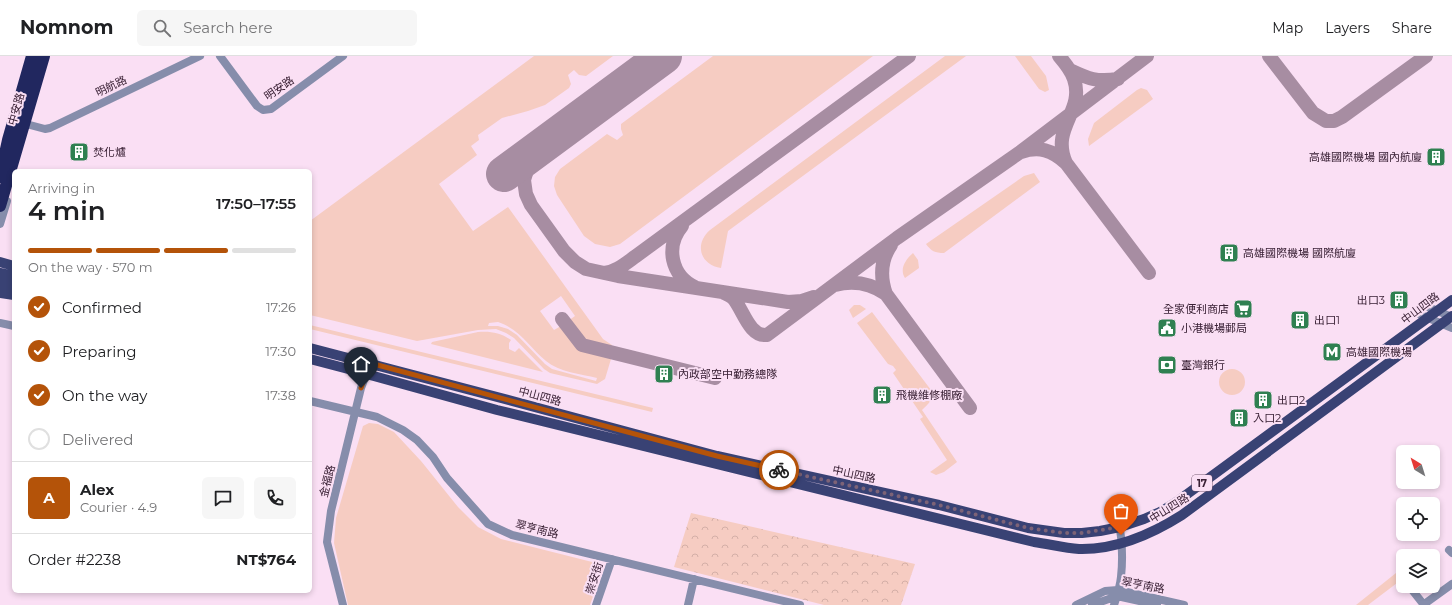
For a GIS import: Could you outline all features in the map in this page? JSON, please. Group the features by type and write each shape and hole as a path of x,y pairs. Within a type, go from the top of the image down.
{"highway":[{"path":"0,177 8,140 33,56"},
{"path":"0,206 44,56"}],"main road":[{"path":"0,262 12,265"},
{"path":"0,273 12,276"},
{"path":"0,283 12,286"},
{"path":"0,293 12,295"},
{"name":"中山四路","path":"312,348 717,456 939,505 1028,528 1064,533 1082,533 1119,522 1144,519 1175,503 1423,316 1433,309 1452,300"},
{"name":"中山四路","path":"312,360 497,410 1034,542 1079,548 1098,548 1122,543 1149,534 1182,515 1452,316"}],"street":[{"name":"中安路","path":"0,160 28,56"},
{"name":"中安路","path":"0,168 20,106 33,56"},
{"name":"中安路","path":"9,193 11,165 44,56"},
{"name":"中安路","path":"17,169 50,56"},
{"name":"明航路","path":"30,125 50,128 200,56"},
{"name":"明安路","path":"220,56 257,106 263,110 271,108 343,56"},
{"name":"中安路","path":"0,224 12,183"},
{"path":"1433,309 1452,316"},
{"path":"1423,316 1452,328"},
{"path":"0,323 12,326"},
{"name":"金福路","path":"343,605 327,542 331,511 355,412 370,363"},
{"name":"翠亨南路","path":"312,401 355,412 377,416 404,430 417,440 433,457 447,478 488,524 512,535 694,579 773,602 800,605"},
{"path":"1114,605 1118,593 1121,572 1122,543 1119,522"},
{"name":"崇安街","path":"598,605 612,559"},
{"path":"688,605 694,579"},
{"path":"1415,593 1423,605 1452,584"},
{"name":"翠亨南路","path":"1076,605 1105,591 1184,605"},
{"name":"翠亨南路","path":"1092,605 1118,593 1157,605"}],"green space":[{"path":"534,56 613,56 586,76 579,75 574,70 568,75 571,84 569,88 545,105 502,118 478,135 479,140 471,146 477,155 439,184 473,231 508,207 603,339 612,345 612,349 584,342 568,321 575,316 561,296 540,311 554,330 561,326 579,348 610,356 611,359 605,379 597,384 550,373 544,369 514,338 496,329 478,330 417,341 312,315 312,220","holes":["498,322 513,330 551,365 570,372 597,378 596,381 552,369 545,364 517,335 508,329 498,326 488,326 489,323"]},
{"path":"713,56 873,56 620,244 610,247 595,244 584,236 557,195 554,186 555,177 560,169 607,134 617,140 623,135 621,124"},
{"path":"945,56 966,56 728,231 721,268 708,263 704,258 701,247 702,241 710,230"},
{"path":"1015,56 1031,56 1046,76 1049,90 1045,92 1039,89"},
{"path":"1141,88 1147,90 1153,99 1089,146 1088,139 1094,123"},
{"path":"1034,173 1040,182 944,253 934,251 926,244 1024,176"},
{"path":"913,253 918,260 919,268 905,278 903,275 904,264"},
{"path":"854,305 860,305 866,309 853,318 849,310"},
{"path":"872,312 931,390 931,399 922,410 957,462 944,472 936,475 930,472 947,460 920,419 923,417 893,373 896,370 893,366 888,364 857,323"},
{"path":"312,325 653,408 652,412 312,329"},
{"path":"478,332 496,333 511,340 509,343 509,349 515,352 519,348 543,372 431,344 432,342"},
{"path":"1232,369 1241,373 1245,382 1241,391 1232,395 1223,391 1219,382 1223,373"},
{"path":"369,423 378,424 394,432 421,461 458,507 478,527 501,539 604,565 590,605 348,605 334,543 336,518 363,426"},
{"path":"691,513 915,564 901,605 824,605 674,567"},
{"path":"1396,573 1396,584 1368,605 1356,605"}],"taxiway":[{"path":"604,273 613,271 625,264 909,56"},
{"path":"1059,56 1066,64 1074,79 1076,91 1075,101 1064,129 1062,139 1062,150 1066,163"},
{"path":"722,292 733,298 751,327 756,332 767,335 897,238 1019,153 1147,56"},
{"path":"1269,56 1313,113 1326,121 1334,121 1342,117 1426,56"},
{"path":"1070,70 1082,76 1098,80 1118,79"},
{"path":"544,145 529,164 524,180 526,194 531,205 564,251 575,262 586,269 618,276 788,302 802,301 814,297"},
{"path":"1021,152 1034,149 1045,150 1056,155 1066,163 1149,273"},
{"path":"682,226 673,242 673,260 680,276 695,287"},
{"path":"886,294 882,269 887,251 891,245"},
{"path":"835,285 849,283 868,285 886,294 970,408"},
{"path":"562,319 582,345 715,378"}],"runway":[{"path":"504,174 664,56"}],"way so far":[{"path":"779,470 939,505 1028,528 1064,533 1082,533 1120,527 1121,535"}],"place":[{"name":"焚化爐","path":"79,152"},
{"name":"高雄國際機場 國內航廈","path":"1436,157"},
{"name":"高雄國際機場 國際航廈","path":"1229,253"},
{"name":"出口3","path":"1399,300"},
{"name":"全家便利商店","path":"1243,309"},
{"name":"出口1","path":"1300,320"},
{"name":"小港機場郵局","path":"1167,328"},
{"name":"高雄國際機場","path":"1332,352"},
{"name":"臺灣銀行","path":"1167,365"},
{"name":"內政部空中勤務總隊","path":"664,374"},
{"name":"飛機維修棚廠","path":"882,395"},
{"name":"出口2","path":"1263,400"},
{"name":"入口2","path":"1239,418"}],"route":[{"path":"361,388 370,363 717,456 779,470"}]}
